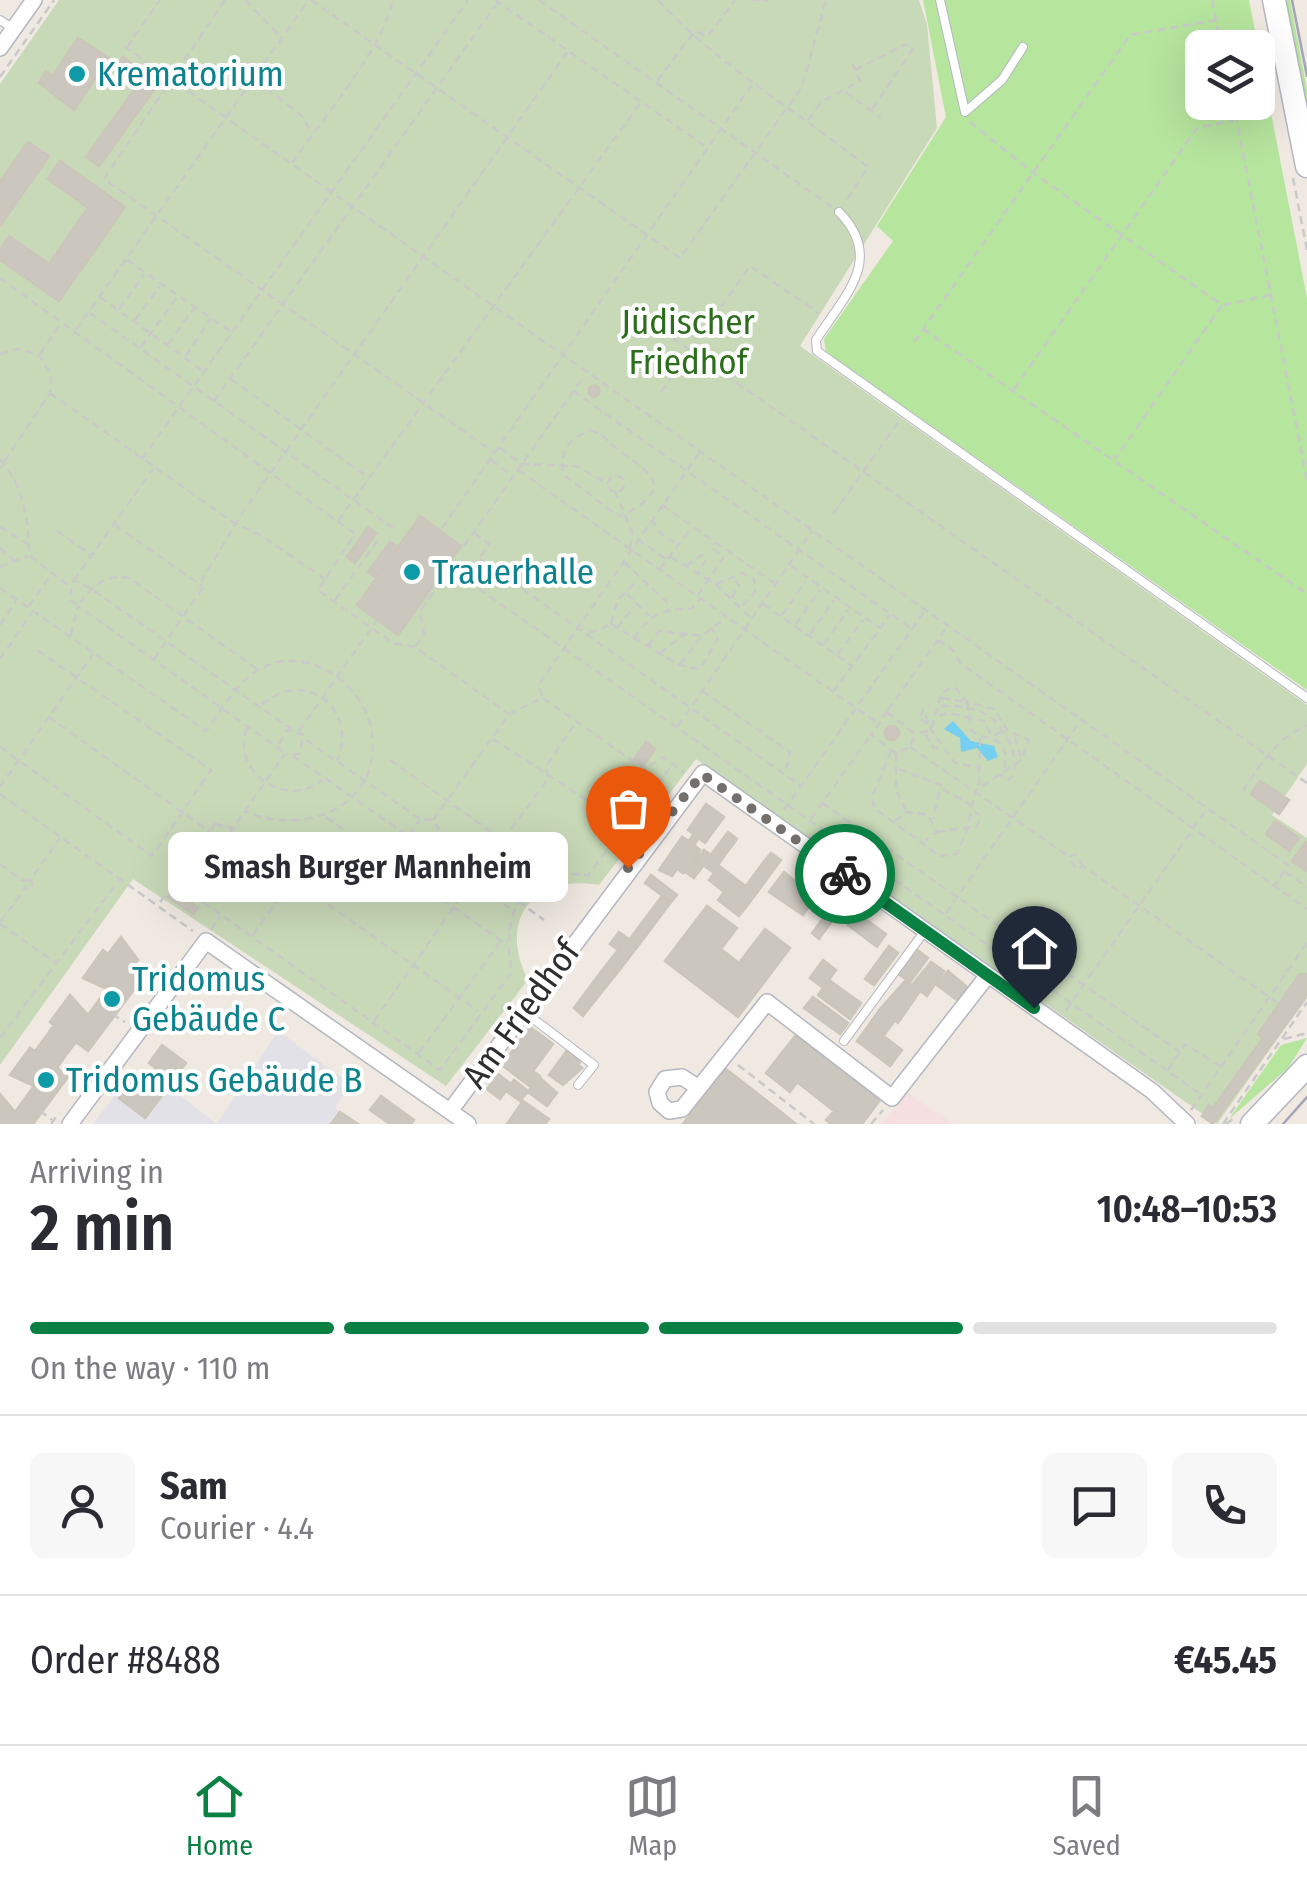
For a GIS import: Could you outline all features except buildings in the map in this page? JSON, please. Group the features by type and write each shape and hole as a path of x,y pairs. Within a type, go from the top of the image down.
{"main road":[{"path":"1274,0 1307,166"},
{"path":"1252,1124 1307,1066"}],"street":[{"path":"0,48 7,24 34,0"},
{"path":"696,782 702,774 774,823 1152,1091 1186,1122"},
{"name":"Am Friedhof","path":"450,1112 696,782"},
{"path":"70,1124 206,941 468,1124"},
{"path":"699,1088 682,1077 665,1079 657,1092 660,1103 674,1118 699,1088 767,1002 892,1098 988,975"}],"lane":[{"path":"940,0 965,112 1002,80 1023,47"},
{"path":"838,212 856,240 858,280 816,340 817,351 1307,698"},
{"path":"844,1041 925,931"},
{"path":"522,1011 594,1065 578,1084"}],"path":[{"path":"0,77 54,0"},
{"path":"160,0 126,46 562,357 1288,864 1274,886"},
{"path":"226,0 104,179 495,453"},
{"path":"245,0 282,38"},
{"path":"75,332 310,0 680,258 802,88 826,0"},
{"path":"291,164 374,44 390,13 392,0"},
{"path":"142,459 468,0"},
{"path":"539,0 838,212 868,167 752,85 692,36 658,0"},
{"path":"657,81 692,36 698,31 707,38 735,0"},
{"path":"751,0 769,0"},
{"path":"814,0 822,6"},
{"path":"1212,0 1218,30"},
{"path":"214,400 496,1 709,149"},
{"path":"914,342 1130,35 1216,20"},
{"path":"855,70 906,44 913,48 870,111"},
{"path":"154,659 270,472 568,51"},
{"path":"808,122 821,102 860,81 850,59"},
{"path":"254,78 302,116 312,134"},
{"path":"442,528 752,85"},
{"path":"844,90 880,118"},
{"path":"338,520 641,102"},
{"path":"965,112 972,128 1222,305"},
{"path":"1013,390 1197,128 1236,120 1307,480"},
{"path":"126,260 232,333"},
{"path":"660,392 750,266 829,320"},
{"path":"118,310 145,273"},
{"path":"0,278 356,534 318,590 393,643 415,647 509,714"},
{"path":"134,322 162,284"},
{"path":"1115,460 1222,305 1271,295"},
{"path":"100,296 204,372"},
{"path":"140,348 178,296"},
{"path":"168,345 195,307"},
{"path":"630,308 1307,783"},
{"path":"89,312 393,528"},
{"path":"185,357 211,318"},
{"path":"40,355 62,322"},
{"path":"923,329 1307,594"},
{"path":"0,354 16,349 40,355 50,375 50,393 1,463 28,517 29,555"},
{"path":"464,546 585,373"},
{"path":"230,378 368,478"},
{"path":"573,391 912,629"},
{"path":"50,393 154,468 325,579"},
{"path":"833,514 899,421"},
{"path":"590,430 601,433 645,465 652,477 652,495 645,506 625,514 615,514 563,474 569,441 590,430"},
{"path":"499,447 522,464 562,464 608,484 632,532 630,549"},
{"path":"696,782 664,757 644,769 542,698 538,684 700,452"},
{"path":"490,460 513,476"},
{"path":"154,468 74,580 69,598 278,745 284,754 293,756 408,836 413,848 428,850 513,910"},
{"path":"518,470 879,724"},
{"path":"608,484 614,476 622,478 623,488 615,492"},
{"path":"662,505 775,584"},
{"path":"652,519 659,532 678,544"},
{"path":"114,524 202,586"},
{"path":"0,526 29,545"},
{"path":"659,570 692,526"},
{"path":"57,530 92,556"},
{"path":"677,727 812,531"},
{"path":"650,545 659,532"},
{"path":"474,533 489,544 465,579 1202,1095"},
{"path":"637,539 715,584 751,618"},
{"path":"334,601 378,540"},
{"path":"634,639 649,616 673,608 690,610 724,557 711,547 714,542"},
{"path":"0,548 16,562"},
{"path":"0,567 29,555"},
{"path":"29,555 70,588"},
{"path":"685,568 696,555 702,555 706,560 697,574"},
{"path":"479,559 802,786"},
{"path":"622,560 673,608"},
{"path":"788,565 880,628"},
{"path":"715,584 743,573 756,583"},
{"path":"28,608 52,574"},
{"path":"71,637 78,606 90,588 114,575 129,578 259,670"},
{"path":"740,607 764,576"},
{"path":"781,616 808,578"},
{"path":"611,624 618,600 638,579"},
{"path":"731,600 739,585 734,579"},
{"path":"74,580 299,731 306,740 420,819 433,820"},
{"path":"415,647 424,634 420,612 439,584"},
{"path":"0,588 206,731 236,689 259,670 296,662 316,664 338,676 366,712 372,735 370,759 351,797 325,816 288,823 244,811"},
{"path":"795,626 822,588"},
{"path":"626,592 635,606 649,616"},
{"path":"809,636 836,598"},
{"path":"0,625 17,600"},
{"path":"762,603 852,666"},
{"path":"617,628 635,606"},
{"path":"823,646 850,607"},
{"path":"0,659 33,611"},
{"path":"774,823 924,611"},
{"path":"832,692 890,614"},
{"path":"679,664 702,636 726,618"},
{"path":"838,656 864,618"},
{"path":"299,731 378,620"},
{"path":"586,634 611,624"},
{"path":"611,624 658,654 700,669 718,639 712,628"},
{"path":"810,820 948,627"},
{"path":"647,648 659,631 702,636"},
{"path":"658,654 684,634"},
{"path":"938,640 954,650 960,663 1307,909"},
{"path":"0,747 152,856 211,770 37,650"},
{"path":"0,788 94,653"},
{"path":"887,712 915,734 924,733 931,730 948,687 955,687 967,702 968,720 980,738 976,768 980,787"},
{"path":"261,706 287,689 307,688 322,696 336,708 344,725 345,743 337,760"},
{"path":"701,690 790,752 785,773"},
{"path":"433,820 509,714 542,698"},
{"path":"910,747 893,752 882,770 884,777 872,797 874,808 946,857 956,854 968,828 975,792 1021,760 1029,740 1008,730 994,709 941,699"},
{"path":"937,716 949,713 983,722 1005,752 1001,772 1006,780 1013,778 1012,750 988,716 940,706"},
{"path":"49,717 210,832"},
{"path":"945,914 1080,720"},
{"path":"502,840 548,779 546,766 577,721"},
{"path":"928,724 957,764 976,768"},
{"path":"248,725 243,738 245,756 251,770 264,781 280,790 298,792 324,778"},
{"path":"1243,791 1266,756 1295,730 1307,726"},
{"path":"278,745 281,735 291,729"},
{"path":"980,738 1008,730"},
{"path":"924,733 934,748 945,746"},
{"path":"910,747 915,734"},
{"path":"1014,734 1021,760"},
{"path":"870,735 893,752 899,769 941,785 972,808 981,820 968,828 937,832 924,842"},
{"path":"492,738 610,815"},
{"path":"293,756 303,750 306,740"},
{"path":"910,747 1070,857 1076,869 1082,866 1279,1004"},
{"path":"222,844 284,754"},
{"path":"390,760 553,876"},
{"path":"174,884 186,897 204,902 440,1070 512,972 508,946 518,901 525,892 553,876 588,875 673,764"},
{"path":"884,777 894,776 899,769"},
{"path":"894,776 907,812"},
{"path":"937,832 933,819 943,790"},
{"path":"0,794 206,941 221,914"},
{"path":"822,803 1180,1052"},
{"path":"1057,1024 1207,809"},
{"path":"893,822 907,812"},
{"path":"907,812 933,819"},
{"path":"325,816 508,946"},
{"path":"408,836 420,819"},
{"path":"433,820 441,833 525,892"},
{"path":"158,905 216,824 232,828 243,844 480,1012"},
{"path":"428,850 441,833"},
{"path":"24,881 31,879 61,837"},
{"path":"204,902 243,844"},
{"path":"0,864 24,881 25,889 0,923 56,963"},
{"path":"1284,871 1307,887"},
{"path":"0,1038 121,878"},
{"path":"25,889 33,888 31,879"},
{"path":"252,936 292,879"},
{"path":"374,1022 472,880"},
{"path":"518,901 544,920"},
{"path":"418,1054 501,941"},
{"path":"1186,1122 1307,943"},
{"path":"1222,1124 1307,1002"},
{"path":"112,1014 126,1023"},
{"path":"1281,1040 1307,1033"},
{"path":"1167,1071 1185,1044 1221,1067"},
{"path":"725,1055 814,1124"},
{"path":"871,1124 892,1098"},
{"path":"40,1110 53,1121"}],"shaded area":[{"path":"278,1031 351,1084 335,1108 358,1124 217,1124"},
{"path":"169,1087 217,1124 93,1124 115,1095 145,1118"},
{"path":"907,1093 954,1124 881,1124"}],"green space":[{"name":"Jüdischer Friedhof","path":"59,0 919,0 927,25 937,128 800,346 1307,705 1307,764 1272,815 1307,838 1307,997 1217,1124 696,759 599,885 576,883 556,887 540,894 528,906 520,920 517,938 519,958 528,980 446,1086 133,879 0,1065 0,84"},
{"path":"923,0 1249,0 1255,30 1185,30 1185,120 1272,120 1307,298 1307,690 826,352 824,339 893,241 877,226 946,117"},
{"path":"1283,0 1290,0 1307,90 1307,123"},
{"path":"1307,1038 1288,1068 1229,1119 1281,1045"}],"water":[{"path":"953,721 971,741 994,746 998,757 988,761 977,748 961,752 960,738 944,729"}],"tram line":[{"path":"1292,0 1307,76"},
{"path":"1283,1124 1307,1097"}],"way so far":[{"path":"628,868 702,774 845,874"}],"place":[{"name":"Krematorium","path":"77,74"},
{"name":"Trauerhalle","path":"412,572"},
{"name":"Smash Burger Mannheim","path":"628,868"},
{"name":"Tridomus Gebäude C","path":"112,999"},
{"name":"Tridomus Gebäude B","path":"46,1080"}],"route":[{"path":"845,874 1034,1008"}]}
